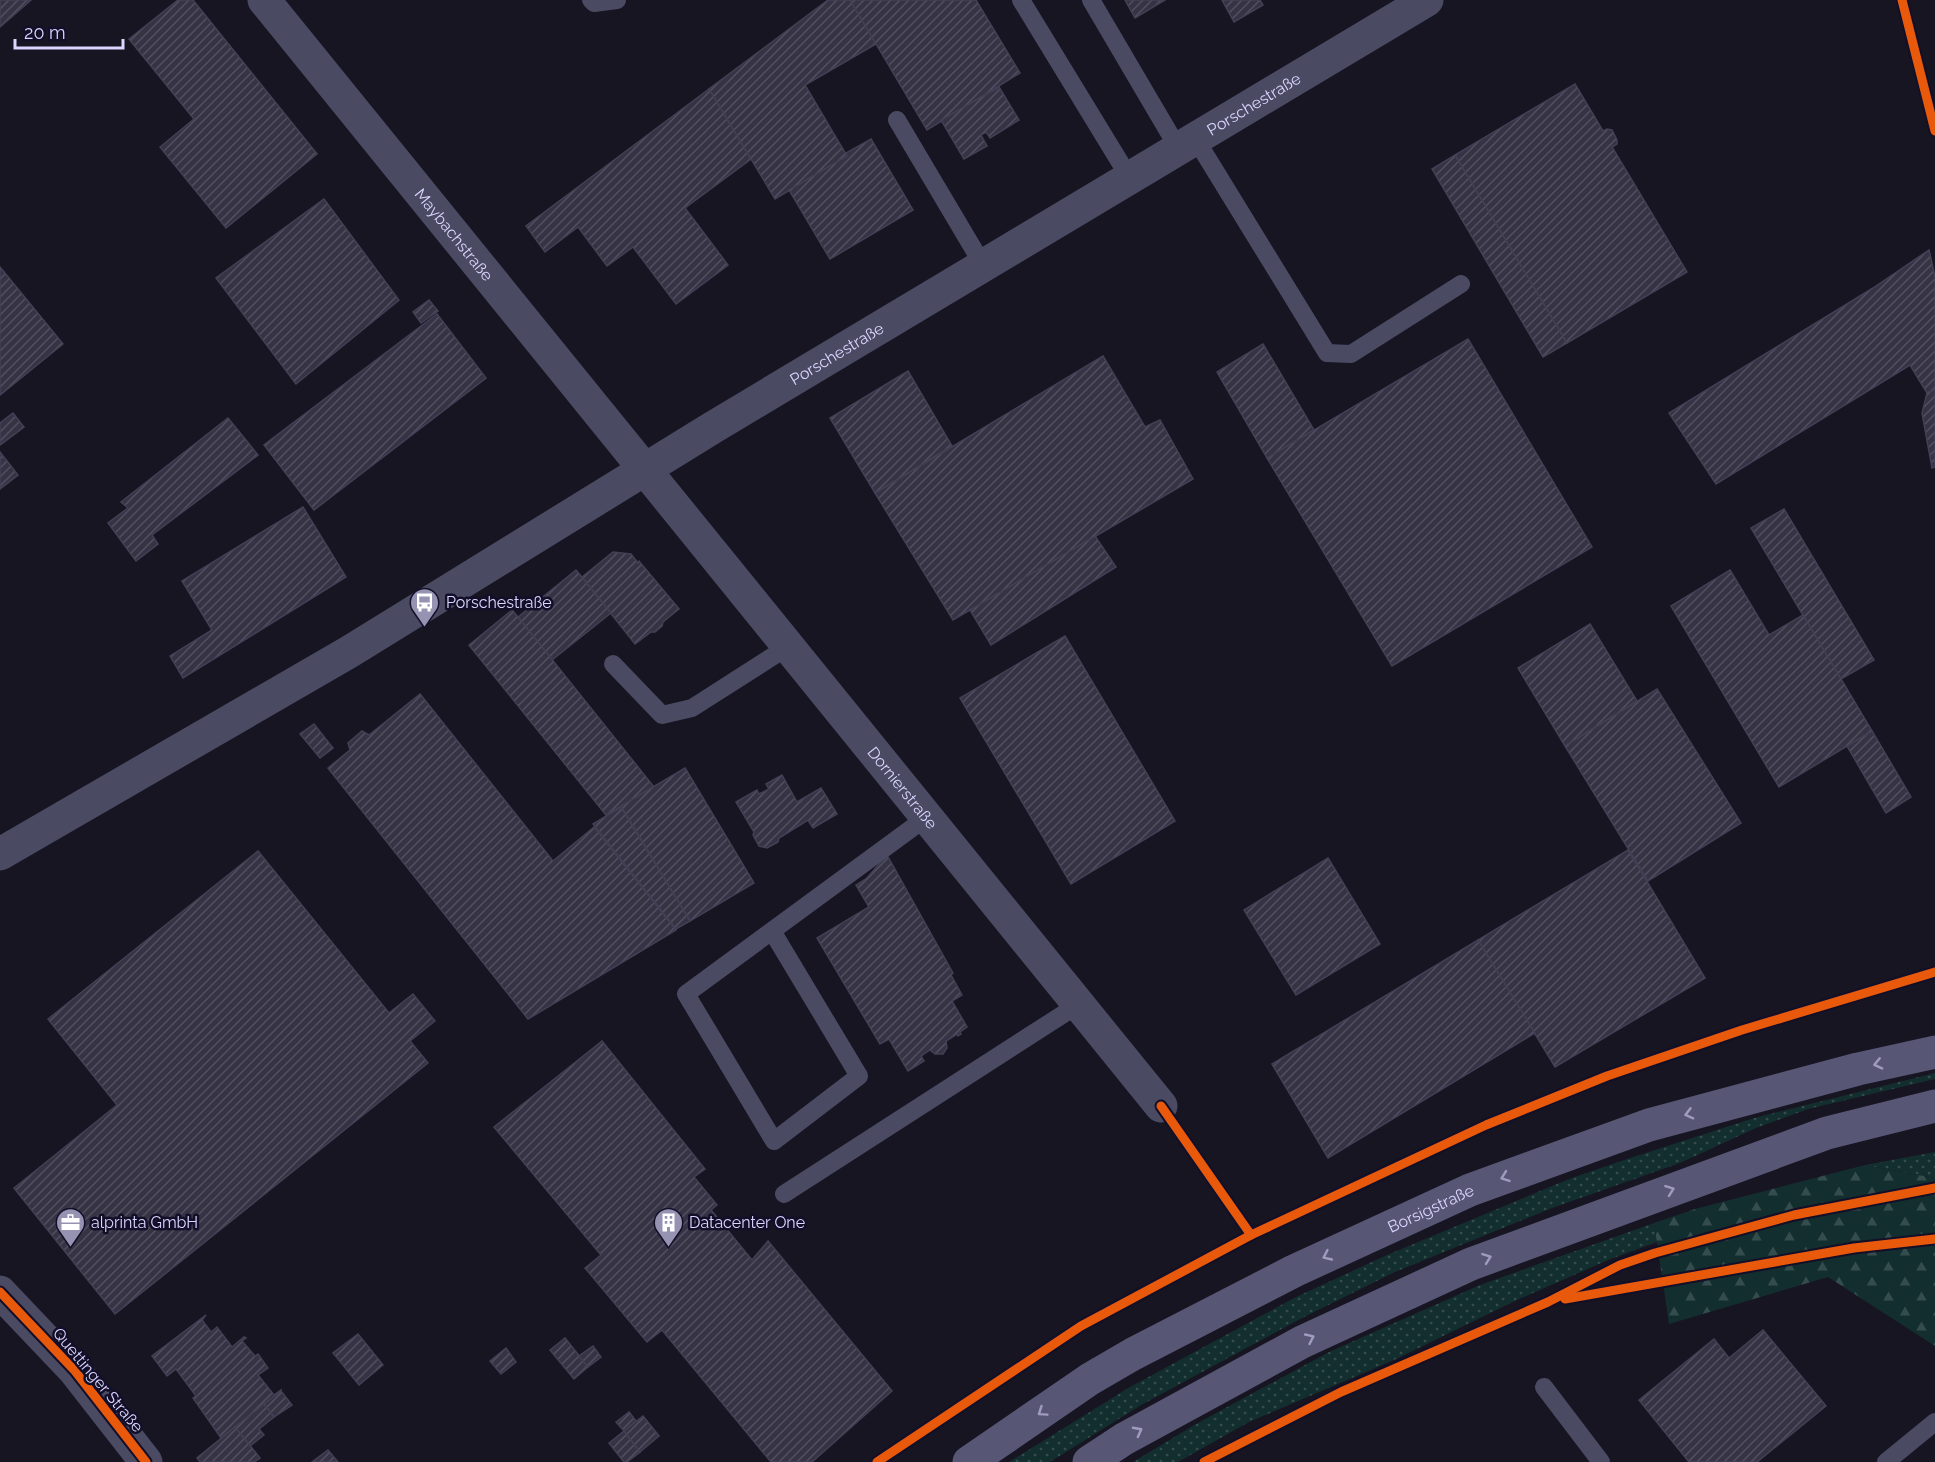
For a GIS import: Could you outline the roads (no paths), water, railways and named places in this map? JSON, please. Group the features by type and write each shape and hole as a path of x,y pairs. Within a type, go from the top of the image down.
{"main road":[{"name":"Borsigstraße","path":"969,1462 1090,1379 1133,1354 1294,1271 1470,1190 1649,1125 1847,1072 1935,1052"},
{"path":"1089,1462 1124,1438 1302,1342 1471,1264 1827,1133 1935,1106"}],"street":[{"name":"Maybachstraße","path":"264,0 645,469"},
{"name":"Porschestraße","path":"0,854 349,652 645,469 1427,0"},
{"name":"Dornierstraße","path":"645,469 1161,1106"},
{"name":"Quettinger Straße","path":"0,1292 75,1371 146,1462"}],"lane":[{"path":"591,0 594,3 617,0"},
{"path":"1021,0 1129,177"},
{"path":"1091,0 1327,353 1351,354 1461,284"},
{"path":"897,120 983,265"},
{"path":"613,664 662,715 692,708 789,646"},
{"path":"772,931 859,1076 774,1141 686,994 927,817"},
{"path":"784,1194 1079,1004"},
{"path":"1544,1387 1601,1462"},
{"path":"1886,1462 1935,1422"}],"place":[{"name":"Porschestraße","path":"425,628"},
{"name":"alprinta GmbH","path":"70,1248"},
{"name":"Datacenter One","path":"668,1248"}]}
